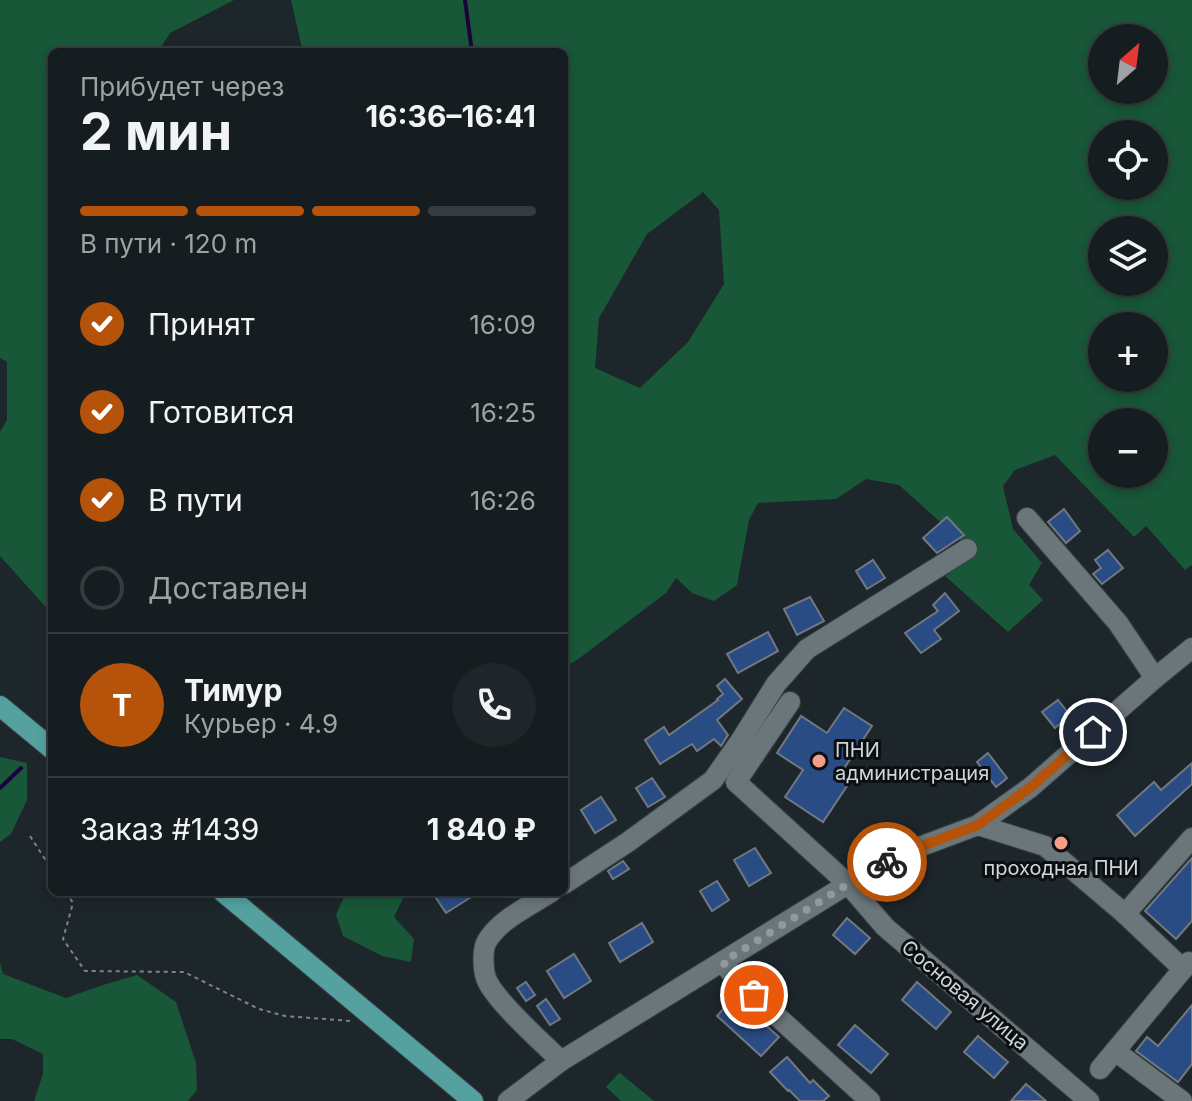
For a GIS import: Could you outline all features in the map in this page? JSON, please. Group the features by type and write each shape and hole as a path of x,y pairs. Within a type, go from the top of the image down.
{"main road":[{"path":"0,706 48,746"},
{"path":"228,896 465,1099"}],"street":[{"path":"1027,518 1118,623 1155,678"},
{"path":"568,881 713,780 776,684 807,649 967,549"},
{"path":"508,1101 561,1061 848,884 903,853 978,825 1031,787 1192,648"},
{"name":"Сосновая улица","path":"790,702 736,782 848,884 885,927 1089,1101"},
{"path":"978,825 1045,846 1188,964 1100,1069"},
{"path":"1125,914 1192,838"},
{"path":"545,896 501,925 485,943 484,960 486,978 498,997 561,1061"},
{"path":"723,962 734,977 870,1101"},
{"path":"1115,1051 1182,1101"}],"path":[{"path":"30,836 48,864"},
{"path":"69,896 73,903 63,939 85,971 184,972 259,1009 285,1016 361,1021 368,1013"}],"green space":[{"path":"0,0 234,0 170,33 161,48 48,48 48,610 0,556 0,432 7,420 7,362 0,358"},
{"path":"291,0 1192,0 1192,565 1185,570 1146,526 1134,537 1055,455 1015,470 1003,486 1013,529 1042,563 1029,585 1043,600 1008,632 945,576 976,554 899,485 866,479 836,499 758,503 749,520 737,585 714,601 692,593 676,578 666,593 568,665 568,48 302,48","holes":["703,192 719,210 724,284 688,342 640,388 595,368 599,318 647,234"]},
{"path":"0,757 27,763 27,800 11,834 0,842"},
{"path":"344,896 404,896 394,917 414,939 411,962 382,956 343,936 336,915"},
{"path":"0,963 3,974 66,998 137,975 176,1002 196,1063 197,1090 188,1101 34,1101 43,1074 43,1054 12,1039 0,1039"},
{"path":"619,1073 654,1101 621,1101 606,1087"}],"building":[{"path":"1064,509 1080,531 1066,543 1048,522"},
{"path":"947,517 964,535 937,553 923,538"},
{"path":"1108,550 1123,568 1102,584 1093,574 1101,568 1095,560"},
{"path":"873,560 885,578 867,589 856,571"},
{"path":"945,593 959,611 934,630 941,639 921,653 905,633 938,611 933,605"},
{"path":"810,597 824,621 797,635 784,609"},
{"path":"768,632 778,651 738,673 727,654"},
{"path":"725,679 742,699 717,720 728,735 721,746 714,739 697,751 692,744 660,764 645,740 664,727 669,735 718,700 723,694 717,686"},
{"path":"1058,700 1070,715 1055,728 1042,712"},
{"name":"ПНИ администрация","path":"844,708 872,726 839,776 849,783 823,822 785,797 803,770 777,753 801,716 827,733"},
{"path":"988,753 1007,778 996,787 977,762"},
{"path":"1192,763 1192,784 1135,836 1117,815 1154,782 1161,790"},
{"path":"652,778 665,797 648,807 636,788"},
{"path":"601,797 616,820 595,833 581,810"},
{"path":"755,848 771,873 749,886 734,860"},
{"path":"1192,858 1192,921 1176,939 1145,911"},
{"path":"623,861 629,869 613,879 608,871"},
{"path":"717,881 729,900 712,911 700,891"},
{"path":"435,896 473,896 446,913"},
{"path":"847,918 870,938 855,954 833,935"},
{"path":"642,923 653,942 620,962 609,943"},
{"path":"574,954 591,981 564,998 547,971"},
{"path":"526,982 535,995 526,1001 517,988"},
{"path":"917,982 951,1012 936,1029 902,1000"},
{"path":"734,997 779,1037 761,1056 717,1016"},
{"path":"546,999 560,1019 550,1025 537,1006"},
{"path":"1192,1005 1192,1064 1178,1082 1136,1051 1147,1037 1158,1046"},
{"path":"855,1025 888,1054 871,1073 838,1045"},
{"path":"978,1036 1008,1062 994,1078 964,1052"},
{"path":"787,1057 810,1083 813,1080 829,1096 823,1101 800,1101 788,1091 770,1072"},
{"path":"1026,1084 1046,1101 1011,1101"}],"waterway":[{"path":"465,0 471,48"},
{"path":"0,788 21,768"}],"way so far":[{"path":"754,995 723,962 887,862"}],"place":[{"name":"ПНИ администрация","path":"819,761"},
{"name":"проходная ПНИ","path":"1061,843"}],"route":[{"path":"887,862 978,825 1031,787 1093,732"}]}
